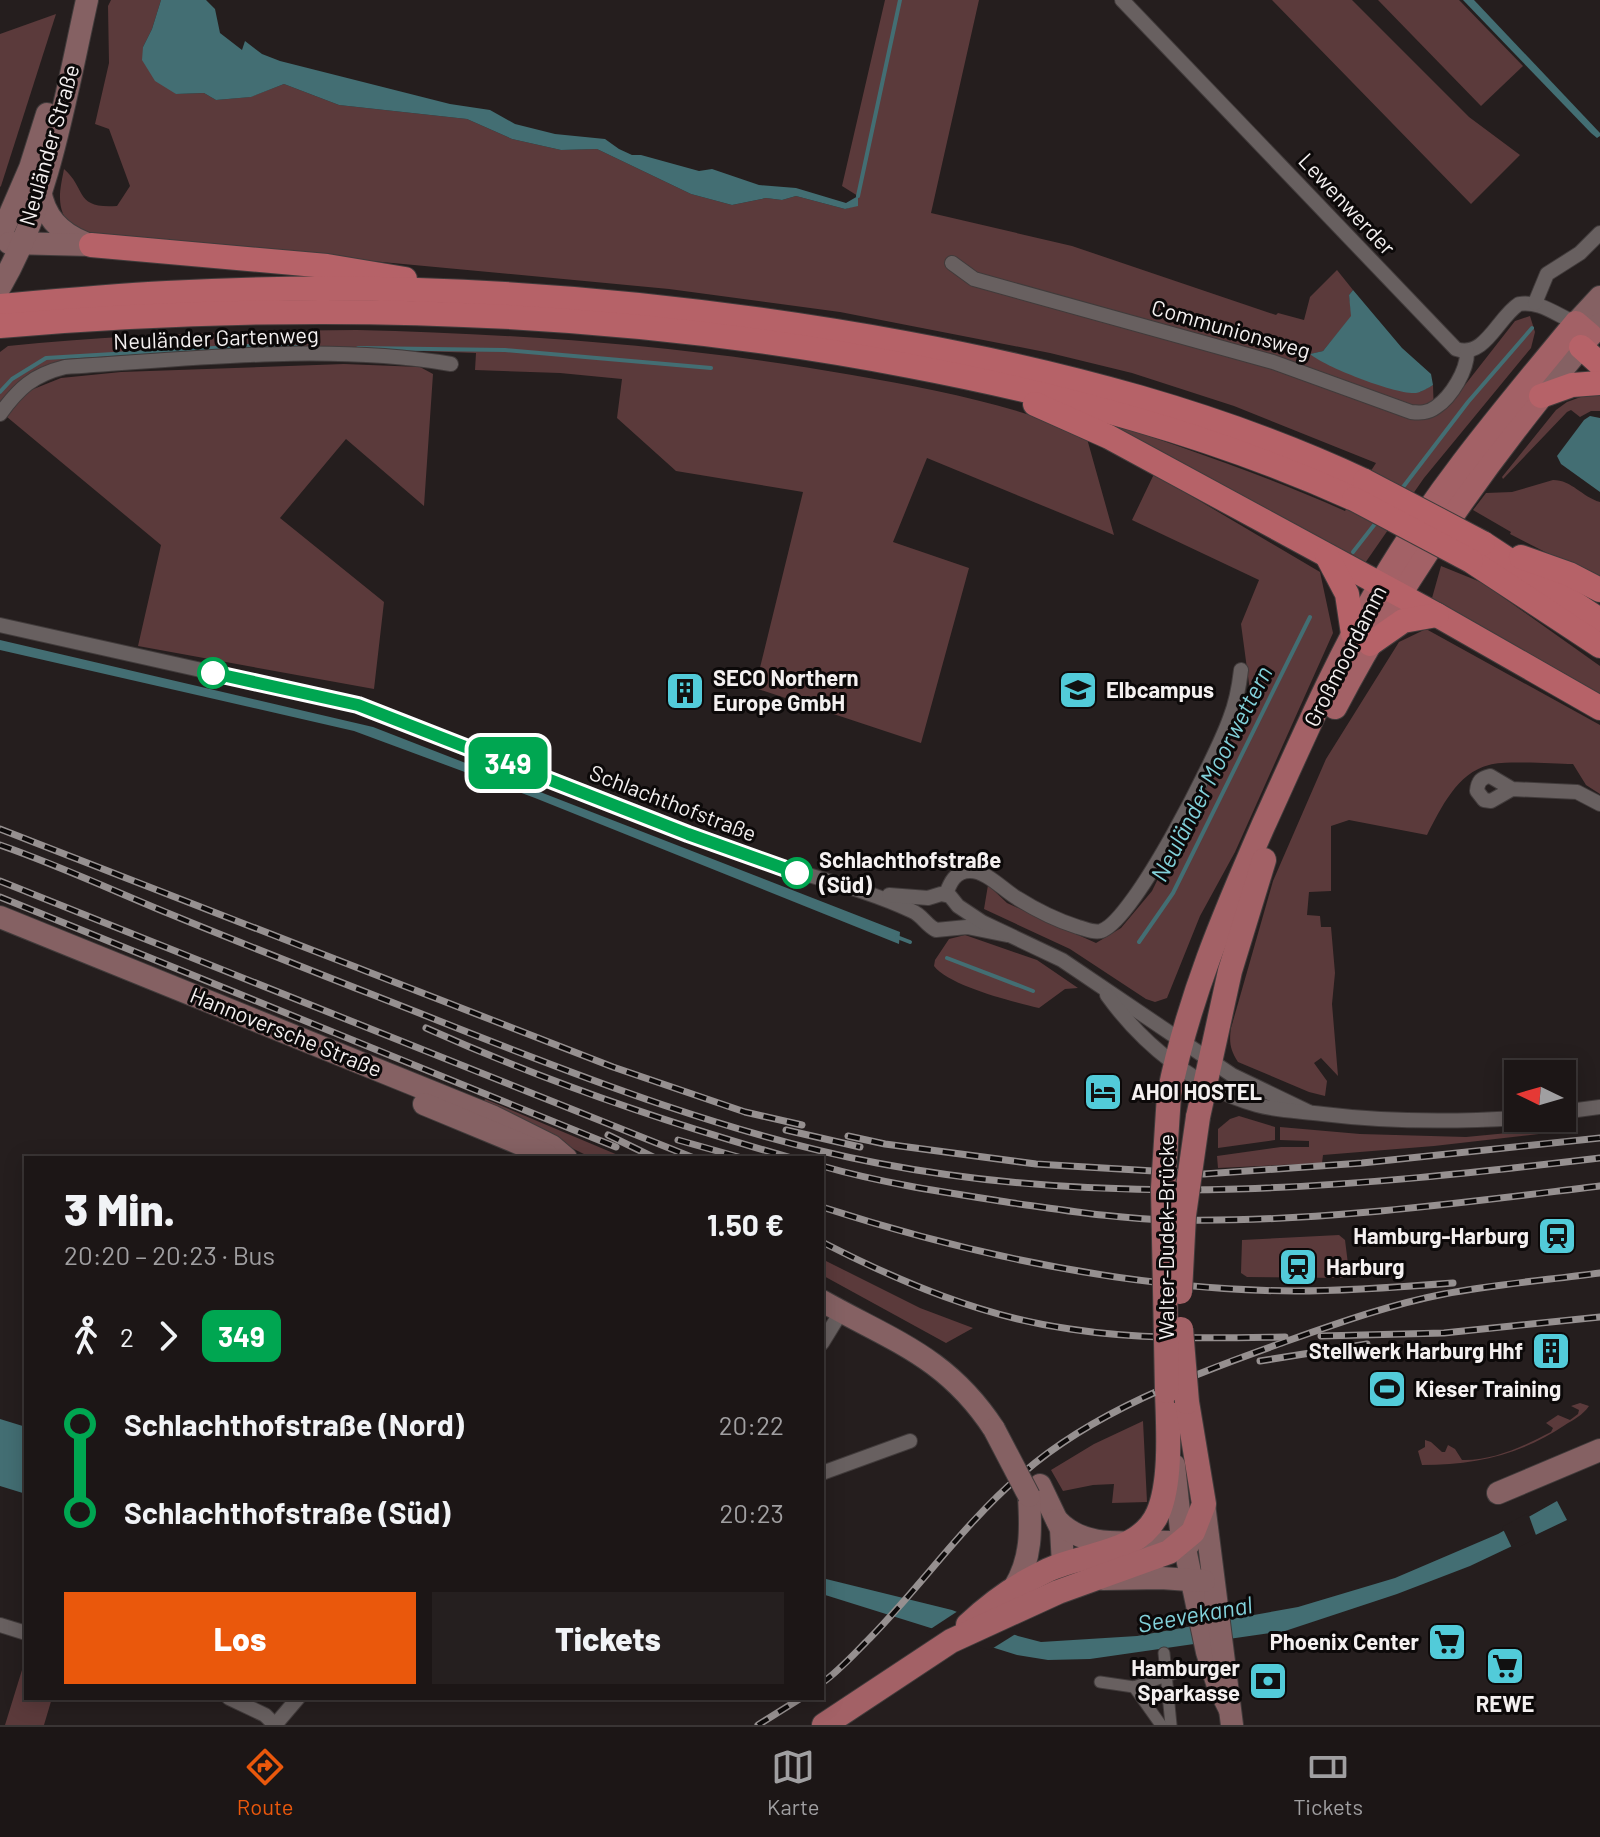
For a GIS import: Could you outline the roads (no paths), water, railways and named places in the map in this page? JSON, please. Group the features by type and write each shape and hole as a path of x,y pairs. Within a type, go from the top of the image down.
{"highway":[{"path":"91,245 327,266 506,295"},
{"path":"0,306 246,290 506,295 675,309 969,355 1078,380 1232,426 1360,490 1600,620"},
{"path":"0,326 244,312 471,314 572,320 764,342 856,355 966,376 1075,402 1226,446 1295,472 1360,490"},
{"path":"1581,332 1600,364"},
{"path":"966,376 1109,437 1390,589 1600,708"},
{"path":"1541,396 1572,385 1600,383"},
{"path":"1477,552 1569,574 1600,590"},
{"path":"1477,552 1600,646"},
{"path":"1326,554 1347,594 1361,639 1403,621 1437,615"}],"main road":[{"name":"Neuländer Straße","path":"4,281 7,241 87,0 65,100 40,189 7,241"},
{"path":"40,189 43,204 57,228 91,245"},
{"path":"7,241 91,245"},
{"name":"Großmoordamm","path":"1390,589 1448,519 1541,396 1600,297"},
{"name":"Großmoordamm","path":"1178,1053 1196,988 1220,926 1313,716 1473,451 1581,332"},
{"name":"Großmoordamm","path":"1207,1071 1230,971 1267,853 1361,639"},
{"name":"Hannoversche Straße","path":"0,917 494,1117 552,1146 564,1156"},
{"name":"Hannoversche Straße","path":"0,932 549,1156"},
{"name":"Walter-Dudek-Brücke","path":"1178,1053 1169,1095 1163,1188 1178,1406 1183,1542 1203,1580"},
{"name":"Walter-Dudek-Brücke","path":"1130,1544 1154,1520 1163,1499 1178,1406 1181,1265 1187,1185 1207,1071"},
{"path":"832,1306 903,1343 969,1394 1057,1520 1077,1535 1130,1544 1183,1542 1209,1549"},
{"name":"Walter-Dudek-Brücke","path":"1178,1406 1204,1504 1209,1549 1203,1580"},
{"path":"1498,1493 1600,1450"},
{"path":"1035,1491 1063,1564 1077,1574 1098,1579 1203,1580 1205,1610 1230,1716"},
{"path":"986,1619 1014,1588 1023,1572 1030,1544 1035,1491"},
{"path":"824,1725 986,1619 1169,1552 1195,1528 1204,1504"},
{"path":"1057,1520 1063,1543 1058,1592"},
{"path":"1014,1588 1063,1564 1130,1544"}],"street":[{"name":"Lewenwerder","path":"1122,0 1428,322 1456,349 1467,351"},
{"path":"1535,303 1547,274 1580,253 1600,233"},
{"name":"Communionsweg","path":"952,263 974,279 989,284 1273,362 1411,412 1429,411 1444,400 1466,365 1467,351"},
{"path":"1467,351 1485,342 1519,304 1535,303 1581,332"},
{"name":"Neuländer Gartenweg","path":"0,414 22,386 49,371 65,367 279,354 416,358 451,364"},
{"name":"Schlachthofstraße","path":"0,625 358,705 784,869 869,893 923,918 936,930 967,927 1007,935"},
{"path":"946,894 955,876 965,871 976,872 1059,921 1097,933 1108,928 1135,899 1165,850 1230,720 1241,670"},
{"path":"1512,789 1577,792 1600,804"},
{"name":"Schlachthofstraße","path":"869,893 928,898 946,894 958,906 1007,935 1062,960 1102,988 1178,1053 1207,1071"},
{"path":"923,918 923,907 928,898"},
{"path":"949,928 958,917 958,906"},
{"name":"Schlachthofstraße","path":"1102,988 1136,1032 1207,1071"},
{"path":"1207,1071 1248,1083 1309,1112"},
{"path":"1207,1071 1254,1104 1278,1110 1386,1120 1504,1118"},
{"path":"1576,1110 1600,1107"},
{"path":"824,1336 832,1306"},
{"path":"824,1472 910,1441"},
{"path":"0,1625 24,1632"},
{"path":"1164,1653 1170,1674 1166,1725"},
{"path":"1100,1682 1134,1687 1170,1674"},
{"path":"1134,1687 1166,1725"},
{"path":"233,1700 265,1715 275,1725 296,1700"}],"water":[{"path":"161,0 206,0 215,9 220,33 242,50 245,41 262,54 280,61 450,104 490,110 515,124 555,134 605,139 632,155 699,171 712,169 759,185 796,188 846,203 858,196 858,206 845,209 796,196 732,205 691,194 597,149 561,150 512,139 467,119 339,105 284,84 251,97 216,100 204,93 176,94 155,81 142,60 143,47"},
{"path":"1463,0 1474,0 1600,136 1597,138 1591,133"},
{"path":"1353,290 1402,348 1431,374 1433,385 1416,393 1394,390 1345,373 1310,354 1323,351 1351,316 1349,295"},
{"path":"1590,416 1600,418 1600,492 1561,464 1557,456"},
{"path":"0,640 373,727 900,932 899,944 535,798 354,731 0,650"},
{"path":"0,1419 24,1426 24,1493 0,1486"},
{"path":"1557,1501 1567,1520 1470,1566 1285,1631 1090,1659 1048,1660 1017,1655 824,1595 824,1578 952,1610 1041,1642 1137,1636 1298,1607 1395,1578 1498,1534"}],"waterway":[{"path":"858,196 900,0"},
{"name":"Neuländer Moorwettern","path":"1400,491 1468,402 1532,328"},
{"path":"0,392 12,379 46,358 248,346 297,347"},
{"path":"358,348 505,350 711,368"},
{"name":"Neuländer Moorwettern","path":"1353,552 1378,520"},
{"name":"Neuländer Moorwettern","path":"1139,942 1173,893 1310,617"},
{"name":"Neuländer Moorwettern","path":"897,937 910,942"},
{"name":"Neuländer Moorwettern","path":"947,958 1033,991"}],"railway":[{"path":"0,829 613,1067 745,1112 802,1125"},
{"path":"0,845 612,1087 769,1138 877,1163 968,1177 1059,1186 1149,1190 1328,1185 1600,1158"},
{"path":"0,881 689,1156"},
{"path":"0,897 616,1147"},
{"path":"426,1028 606,1100 785,1156"},
{"path":"786,1130 860,1147"},
{"path":"608,1135 651,1156"},
{"path":"848,1136 885,1144 1036,1164 1204,1174 1362,1163 1600,1138"},
{"path":"678,1140 735,1156"},
{"path":"824,1166 893,1183 989,1199 1111,1216 1170,1220 1331,1215 1600,1186"},
{"path":"824,1208 937,1241 1115,1277 1235,1289 1295,1291 1453,1283"},
{"path":"824,1243 943,1296 1038,1323 1097,1333 1150,1337 1285,1337"},
{"path":"824,1681 889,1617 1002,1492 1050,1451 1111,1414 1176,1383 1380,1310 1463,1291 1600,1273"},
{"path":"1321,1336 1444,1333 1600,1317"},
{"path":"1260,1361 1367,1344"},
{"path":"758,1725 798,1700"}],"place":[{"name":"Elbcampus","path":"1078,690"},
{"name":"SECO Northern Europe GmbH","path":"685,691"},
{"name":"Schlachthofstraße (Süd)","path":"797,873"},
{"name":"AHOI HOSTEL","path":"1103,1092"},
{"name":"Hamburg-Harburg","path":"1557,1236"},
{"name":"Harburg","path":"1298,1267"},
{"name":"Stellwerk Harburg Hhf","path":"1551,1351"},
{"name":"Kieser Training","path":"1387,1389"},
{"name":"Phoenix Center","path":"1447,1642"},
{"name":"REWE","path":"1505,1666"},
{"name":"Hamburger Sparkasse","path":"1268,1681"}],"water label":[{"name":"Seevekanal","path":"1195,1615"}]}
